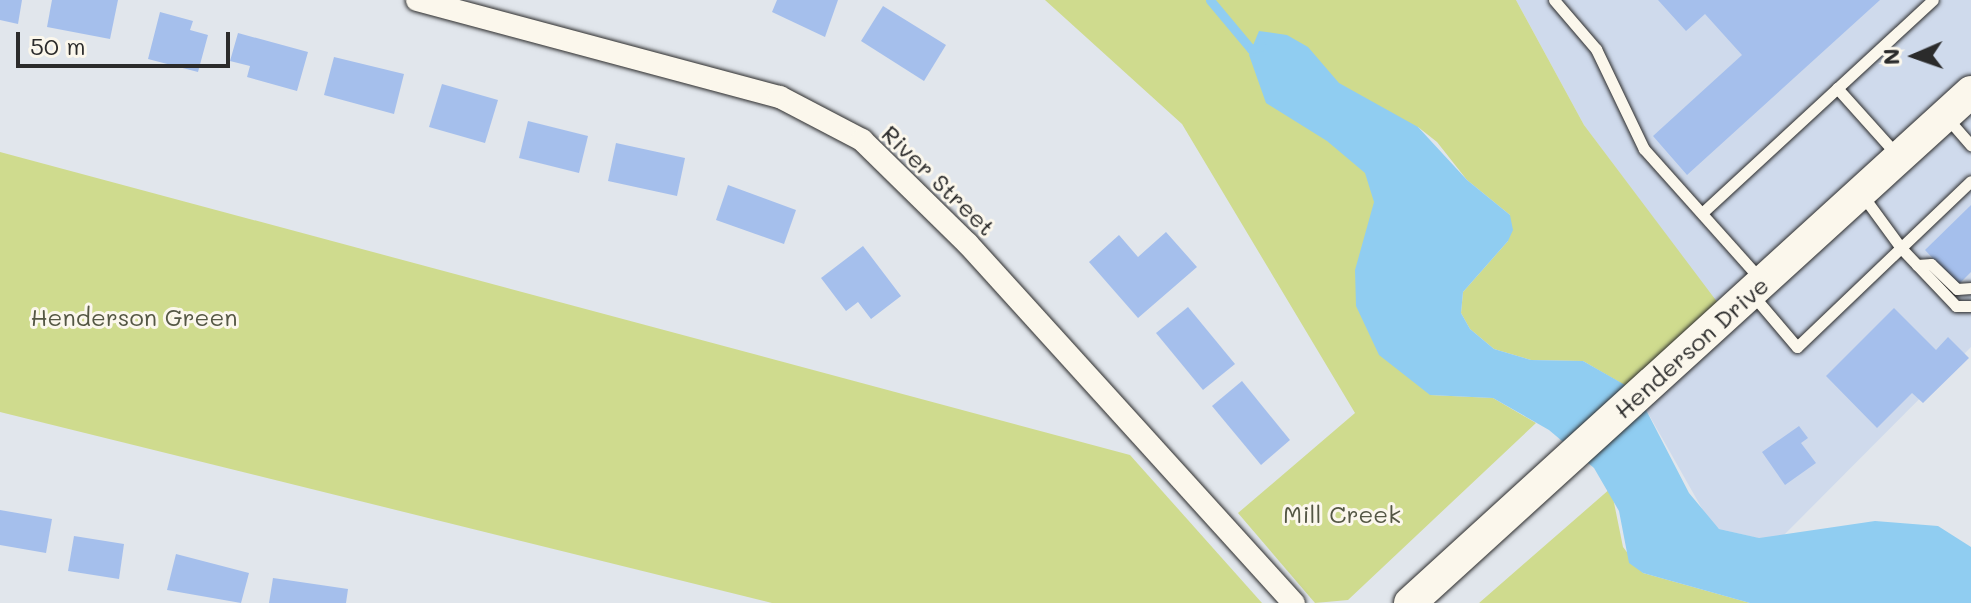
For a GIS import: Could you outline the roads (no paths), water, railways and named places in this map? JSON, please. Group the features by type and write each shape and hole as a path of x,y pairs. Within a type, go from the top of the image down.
{"main road":[{"name":"Henderson Drive","path":"1410,603 1971,92"}],"street":[{"name":"River Street","path":"417,0 780,97 862,140 968,244 1294,603"}],"lane":[{"path":"1554,0 1596,49 1644,149 1702,213 1797,347 1971,181"},
{"path":"1702,213 1933,0"},
{"path":"1837,88 1899,157"},
{"path":"1945,115 1971,145"},
{"path":"1860,193 1901,248 1956,306 1971,306"},
{"path":"1917,265 1931,264 1957,289 1971,288"}],"water":[{"path":"1259,31 1287,35 1308,47 1339,83 1418,127 1467,180 1510,215 1513,230 1508,241 1463,292 1461,313 1470,329 1494,349 1531,360 1583,361 1625,385 1644,406 1689,493 1719,529 1759,538 1875,521 1938,526 1971,547 1971,603 1750,603 1643,573 1629,563 1619,511 1594,468 1549,430 1493,398 1430,395 1379,355 1356,306 1355,270 1374,202 1365,173 1327,141 1266,103 1249,55"}],"waterway":[{"name":"Mill Creek","path":"1210,0 1251,49 1262,46"}],"park label":[{"name":"Henderson Green","path":"134,317"}]}
